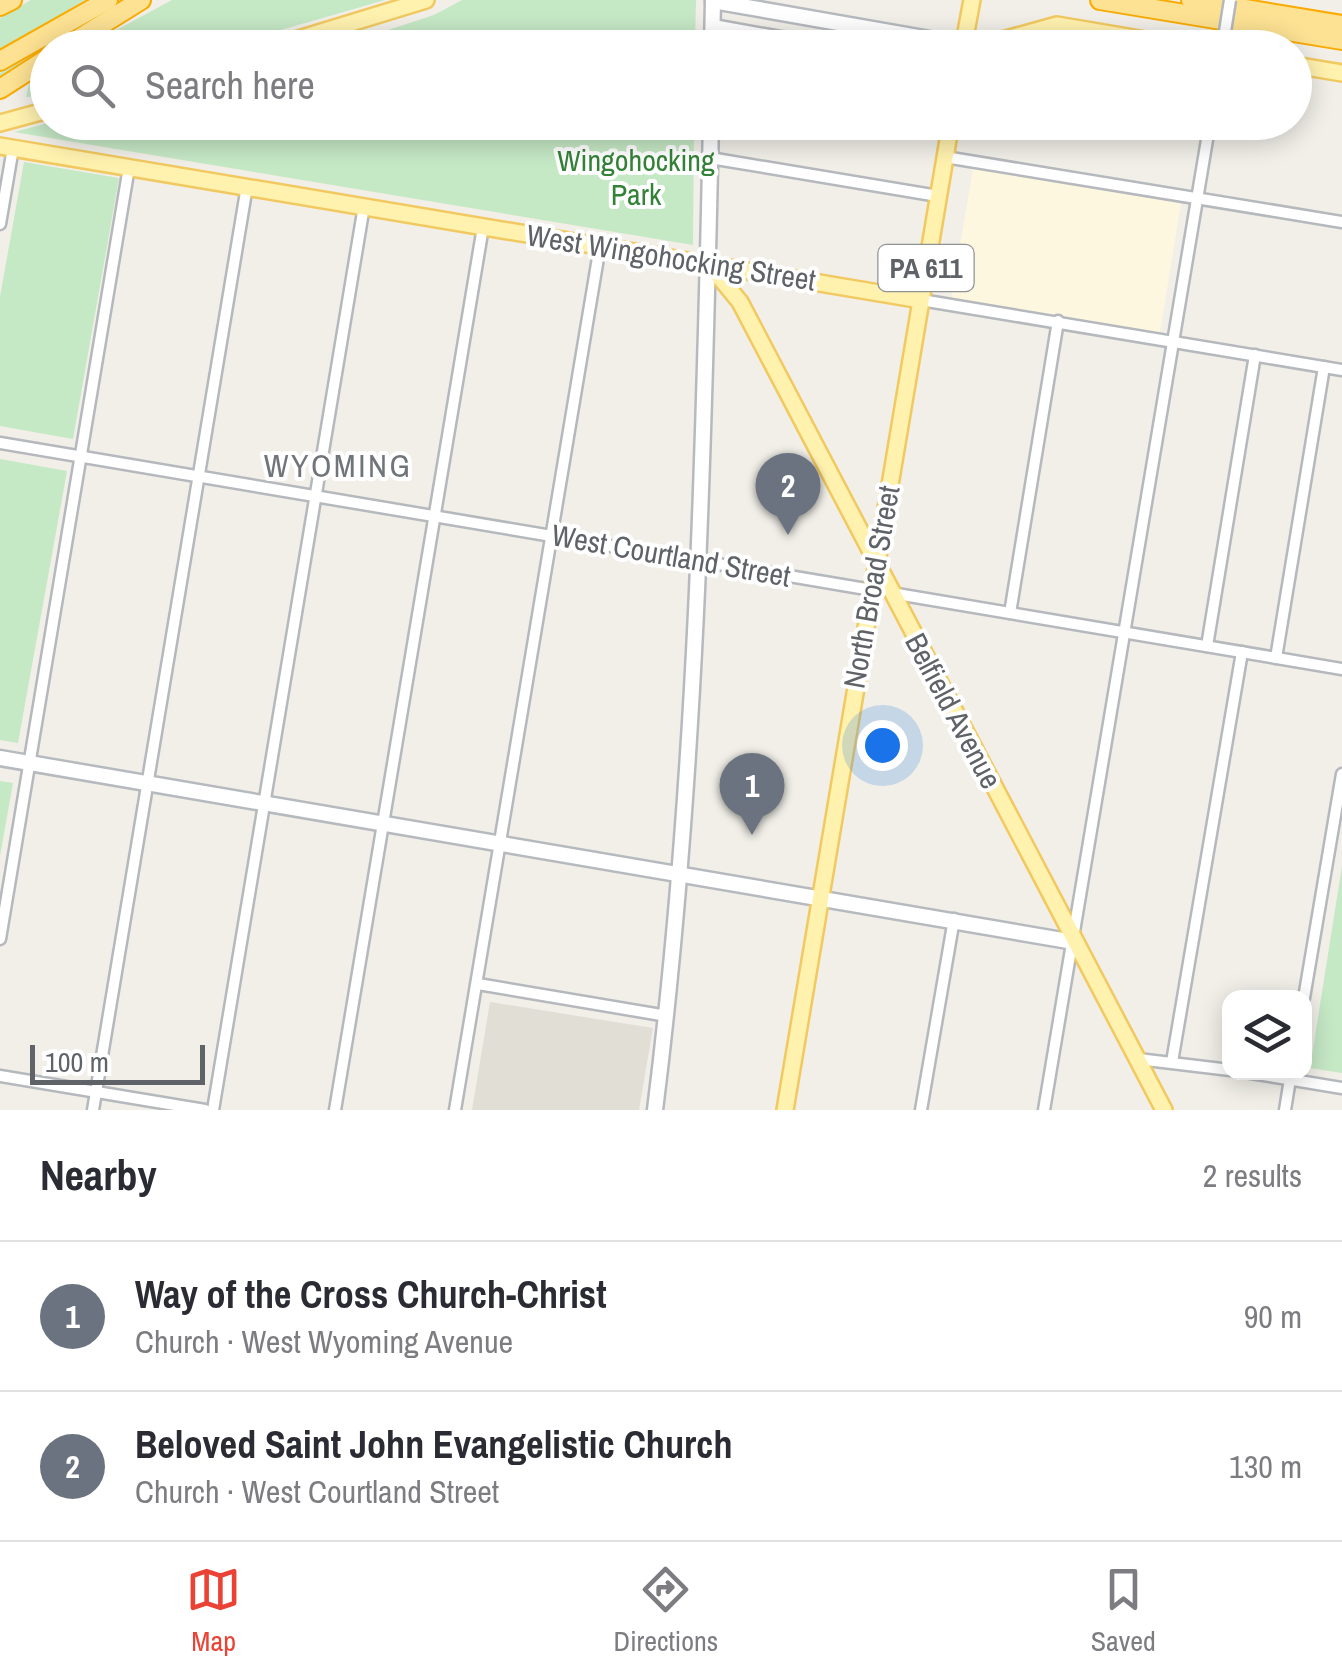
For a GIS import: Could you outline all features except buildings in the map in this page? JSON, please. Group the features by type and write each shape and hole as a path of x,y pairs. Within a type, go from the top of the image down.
{"highway":[{"path":"0,6 12,0"},
{"path":"55,30 108,0"},
{"path":"92,30 140,0"},
{"path":"1100,0 1282,30"},
{"path":"1191,0 1342,25"},
{"path":"1312,35 1342,40"},
{"path":"0,61 30,44"},
{"path":"0,89 30,70"}],"main road":[{"path":"328,30 426,0"},
{"path":"966,30 972,2"},
{"path":"1033,30 1046,26 1073,30"},
{"path":"1040,30 1046,26"},
{"path":"1312,67 1342,72"},
{"path":"0,123 30,115"},
{"name":"North Broad Street","path":"784,1110 948,140"},
{"name":"West Wingohocking Street","path":"6,147 921,300"},
{"name":"Belfield Avenue","path":"709,264 740,302 1164,1110"}],"street":[{"path":"713,30 713,0 879,30"},
{"path":"1225,30 1230,0"},
{"path":"713,25 741,30"},
{"path":"656,1110 682,875 709,264 710,140"},
{"path":"1044,1110 1207,140"},
{"path":"0,224 6,147"},
{"path":"945,157 1342,222"},
{"path":"710,158 938,196"},
{"path":"0,938 129,167"},
{"path":"93,1110 247,186"},
{"path":"0,1076 209,1110 318,497 364,206"},
{"path":"335,1110 380,823 483,227"},
{"path":"456,1110 600,246"},
{"name":"West Wingohocking Street","path":"921,300 1342,370"},
{"path":"1010,614 1058,322"},
{"path":"1206,646 1255,355"},
{"path":"1276,658 1324,366"},
{"name":"West Courtland Street","path":"0,443 1342,669"},
{"path":"1172,1062 1242,652"},
{"path":"0,758 1074,942"},
{"path":"1305,990 1342,774"},
{"path":"922,1110 954,919"},
{"path":"478,984 667,1016"},
{"path":"1138,1059 1222,1069"},
{"path":"1286,1110 1290,1080"},
{"path":"1308,1080 1342,1088"}],"shaded area":[{"path":"973,169 1181,203 1160,333 951,299"},
{"path":"490,1002 653,1028 639,1110 472,1110"}],"green space":[{"path":"31,0 85,0 0,51 0,18"},
{"path":"129,0 86,30 64,30"},
{"path":"172,0 385,0 281,30 116,30"},
{"path":"462,0 696,0 695,30 388,30 434,15"},
{"path":"30,53 30,67 0,86 0,73"},
{"name":"Wingohocking Park","path":"62,140 694,140 693,245"},
{"path":"24,162 119,178 73,439 0,426 0,297"},
{"path":"0,459 67,471 18,743 0,740"},
{"path":"0,781 13,783 0,856"},
{"path":"1342,866 1342,1073 1312,1068"}],"place":[{"name":"Beloved Saint John Evangelistic Church","path":"788,535"},
{"name":"Way of the Cross Church-Christ","path":"752,835"}],"district":[{"name":"WYOMING","path":"338,466"}]}
